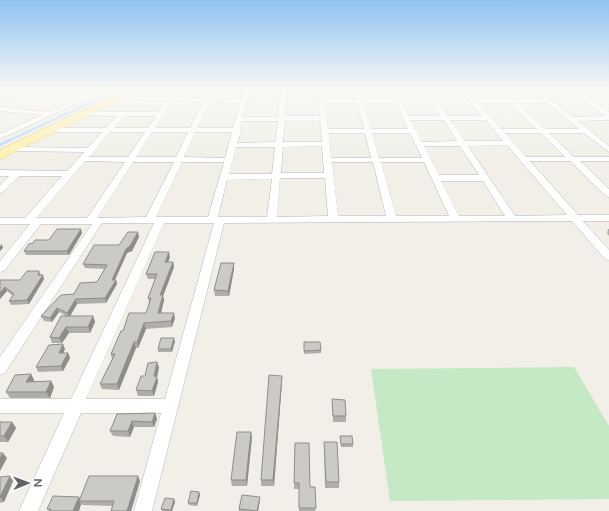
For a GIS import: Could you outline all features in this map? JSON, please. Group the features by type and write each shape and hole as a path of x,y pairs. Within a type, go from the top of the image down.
{"main road":[{"path":"0,154 85,114"}],"street":[{"path":"0,137 48,114"},
{"path":"85,114 161,114"},
{"path":"0,268 33,221 69,174 122,114"},
{"path":"0,370 94,221 131,159 161,114"},
{"path":"28,511 155,220 178,159 200,114"},
{"path":"144,511 216,221 224,177 242,114"},
{"path":"272,220 281,114"},
{"path":"324,114 332,220"},
{"path":"364,114 392,219"},
{"path":"404,114 455,218"},
{"path":"443,114 512,218"},
{"path":"485,114 609,257"},
{"path":"525,114 609,194"},
{"path":"565,114 607,147"},
{"path":"571,119 609,117"},
{"path":"241,119 324,118"},
{"path":"406,118 488,118"},
{"path":"0,128 14,130"},
{"path":"52,130 238,130"},
{"path":"326,131 412,130"},
{"path":"500,131 586,131"},
{"path":"418,144 510,143"},
{"path":"233,145 327,144"},
{"path":"11,149 90,150"},
{"path":"82,159 229,160"},
{"path":"524,159 609,159"},
{"path":"328,160 427,160"},
{"path":"0,173 69,174"},
{"path":"0,190 16,174"},
{"path":"224,177 329,175"},
{"path":"435,178 486,178"},
{"path":"0,221 609,218"},
{"path":"0,406 171,406"}],"green space":[{"path":"574,367 609,426 609,499 390,501 371,369"}],"building":[{"path":"57,229 81,229 67,251 24,251 29,244 33,243 35,240 49,240"},
{"path":"128,232 138,232 130,246 126,249 112,280 116,280 105,298 76,299 67,313 57,308 50,318 41,316 61,295 74,294 80,283 97,282 107,265 83,264 94,245 119,245"},
{"path":"155,252 169,252 165,262 173,262 160,295 163,295 158,313 174,313 171,321 144,323 137,342 134,342 117,384 100,384 115,354 111,354 121,331 123,331 129,313 146,313 151,298 148,298 157,274 146,274"},
{"path":"221,263 234,263 228,291 214,290"},
{"path":"27,271 39,271 38,275 43,275 27,300 9,301 14,294 5,287 0,293 0,280 20,280"},
{"path":"61,316 93,316 88,327 66,327 59,338 50,337"},
{"path":"161,338 174,338 171,349 158,349"},
{"path":"304,342 320,342 321,350 304,351"},
{"path":"63,344 59,353 68,353 61,366 36,367 49,345"},
{"path":"157,362 154,376 157,377 152,391 136,390 141,376 145,376 148,363"},
{"path":"31,374 26,382 51,381 46,392 6,392 15,375"},
{"path":"269,375 282,376 273,480 261,480"},
{"path":"332,399 345,400 346,416 333,416"},
{"path":"155,413 152,422 132,421 128,431 110,431 117,414"},
{"path":"0,422 12,422 4,436 0,436"},
{"path":"237,432 251,432 246,480 231,480"},
{"path":"340,436 352,436 353,444 341,444"},
{"path":"324,442 337,442 339,482 326,482"},
{"path":"295,443 309,443 310,487 315,487 316,508 299,508 299,483 294,483"},
{"path":"10,476 0,497 0,477"},
{"path":"89,476 138,476 127,511 111,511 114,501 79,501"},
{"path":"191,491 199,492 197,503 188,503"},
{"path":"242,495 260,497 257,511 239,509"},
{"path":"53,496 79,497 73,511 50,511 51,509 47,509"},
{"path":"165,498 174,499 171,510 161,509"}],"waterway":[{"path":"10,140 66,114"},
{"path":"0,145 10,140"}]}
